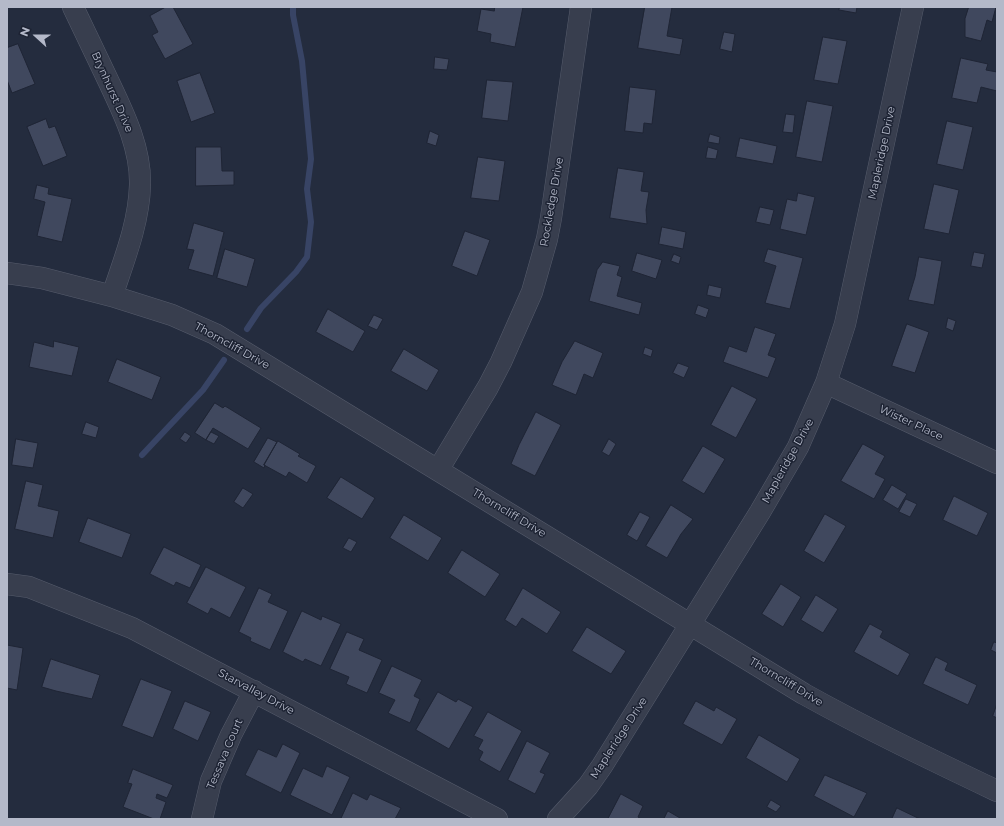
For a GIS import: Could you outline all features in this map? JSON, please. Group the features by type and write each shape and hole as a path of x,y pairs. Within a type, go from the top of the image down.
{"street":[{"name":"Brynhurst Drive","path":"73,7 124,114 135,146 138,163 140,184 139,203 131,240 112,296"},
{"name":"Rockledge Drive","path":"438,470 501,362 532,292 551,218 581,7"},
{"name":"Mapleridge Drive","path":"558,819 588,786 598,771 760,512 798,447 812,418 826,383 845,324 914,7"},
{"name":"Thorncliff Drive","path":"7,273 42,278 112,296 172,315 215,334 804,694 917,754 997,791"},
{"name":"Wister Place","path":"826,383 997,463"},
{"name":"Starvalley Drive","path":"7,584 28,587 132,628 497,819"},
{"name":"Tessava Court","path":"202,819 211,781 254,691"}],"building":[{"path":"166,7 173,7 193,44 165,59 152,35 158,32 150,16"},
{"path":"495,7 523,7 515,47 490,42 491,34 477,31 481,9 494,11"},
{"path":"645,7 672,7 667,36 683,39 680,55 638,48"},
{"path":"840,7 857,7 856,13 839,10"},
{"path":"969,7 996,7 992,22 987,20 981,41 965,37 965,19"},
{"path":"724,32 735,34 732,52 720,49"},
{"path":"823,37 847,41 838,84 814,80"},
{"path":"18,44 35,84 12,93 7,80 7,48"},
{"path":"435,57 449,59 447,70 434,69"},
{"path":"961,58 988,64 986,70 997,72 997,91 981,87 977,103 952,98"},
{"path":"200,73 215,113 191,122 177,81"},
{"path":"487,80 513,82 508,121 482,118"},
{"path":"630,87 656,90 652,124 644,123 643,133 625,131"},
{"path":"807,101 833,106 822,162 796,157"},
{"path":"786,114 795,115 793,133 783,132"},
{"path":"46,119 49,128 55,126 67,156 43,166 27,127"},
{"path":"947,121 973,127 963,170 937,164"},
{"path":"430,131 439,135 436,146 427,143"},
{"path":"710,134 720,137 719,144 708,142"},
{"path":"740,138 777,146 773,164 736,157"},
{"path":"196,147 221,147 222,171 234,171 234,185 196,186"},
{"path":"708,147 718,150 716,159 706,158"},
{"path":"478,157 505,161 499,201 471,198"},
{"path":"618,168 644,172 641,191 649,192 646,210 647,224 610,218"},
{"path":"934,184 959,190 949,234 924,229"},
{"path":"37,185 49,188 48,194 72,199 62,242 37,236 45,202 34,199"},
{"path":"798,193 815,197 806,235 780,229 787,199 796,201"},
{"path":"760,207 774,210 770,225 756,222"},
{"path":"194,223 224,232 213,276 188,269 194,250 187,249"},
{"path":"662,227 686,232 683,249 659,244"},
{"path":"465,231 490,240 477,276 452,266"},
{"path":"225,249 255,259 247,287 217,278"},
{"path":"768,249 803,258 790,309 765,303 776,266 764,262"},
{"path":"974,252 985,254 982,268 971,266"},
{"path":"637,253 662,260 656,279 632,271"},
{"path":"674,254 681,257 679,264 671,261"},
{"path":"919,257 942,261 934,305 908,300"},
{"path":"603,262 620,266 617,275 622,277 617,296 642,303 639,315 589,301 597,270"},
{"path":"709,285 722,288 720,298 707,295"},
{"path":"698,305 709,309 706,318 695,314"},
{"path":"328,309 365,331 353,352 316,332"},
{"path":"374,315 383,319 377,330 368,326"},
{"path":"948,318 956,321 953,331 946,328"},
{"path":"907,324 929,332 915,373 892,366"},
{"path":"755,327 776,334 768,355 776,358 768,378 723,362 729,346 746,352"},
{"path":"54,341 79,347 72,376 29,367 34,342 53,347"},
{"path":"575,341 603,353 593,378 584,374 576,395 552,385 562,362"},
{"path":"645,347 653,350 651,357 643,354"},
{"path":"404,349 439,370 427,391 391,371"},
{"path":"117,359 161,377 152,400 108,382"},
{"path":"678,363 689,367 684,378 673,373"},
{"path":"732,386 757,399 736,438 711,425"},
{"path":"215,403 223,408 225,406 261,428 248,449 213,428 206,440 195,433"},
{"path":"536,412 561,425 535,476 511,464"},
{"path":"86,422 99,427 96,438 82,434"},
{"path":"185,432 191,436 186,443 180,439"},
{"path":"211,432 219,436 214,444 206,440"},
{"path":"268,438 277,442 264,465 264,468 254,462"},
{"path":"16,439 38,443 33,468 12,465"},
{"path":"609,439 616,444 609,456 602,452"},
{"path":"278,441 300,454 298,456 316,466 307,483 289,472 286,477 264,465"},
{"path":"863,444 885,456 875,474 885,479 874,499 841,481"},
{"path":"703,446 725,459 704,494 682,481"},
{"path":"341,477 375,498 362,519 327,498"},
{"path":"26,481 43,485 38,506 59,511 53,538 15,529"},
{"path":"892,485 907,494 898,509 883,500"},
{"path":"243,488 253,494 243,508 234,502"},
{"path":"954,496 988,513 977,536 943,520"},
{"path":"906,499 917,504 910,517 899,512"},
{"path":"671,505 693,519 681,534 667,558 646,546"},
{"path":"640,512 650,517 637,541 627,535"},
{"path":"825,514 846,526 824,563 804,551"},
{"path":"404,515 442,538 428,561 390,538"},
{"path":"88,518 131,534 122,558 79,542"},
{"path":"349,538 357,542 351,552 343,548"},
{"path":"164,547 201,565 190,588 176,582 174,586 150,574"},
{"path":"462,550 500,574 485,597 448,573"},
{"path":"206,567 246,587 230,618 211,608 208,614 187,603"},
{"path":"781,584 801,597 783,627 762,614"},
{"path":"259,588 272,594 268,602 288,611 270,650 250,641 251,638 239,632"},
{"path":"523,588 561,612 547,634 522,618 516,627 505,620"},
{"path":"816,595 838,609 823,633 801,620"},
{"path":"302,611 321,620 322,616 341,624 321,666 305,659 303,662 283,652"},
{"path":"870,624 883,631 880,637 910,654 898,676 854,652"},
{"path":"587,627 626,651 611,674 572,651"},
{"path":"347,632 364,639 359,650 382,660 367,693 346,684 349,677 330,669"},
{"path":"994,642 997,643 997,653 991,650"},
{"path":"7,645 23,648 17,690 7,688"},
{"path":"936,657 948,663 945,670 977,685 968,705 923,684"},
{"path":"51,659 100,675 92,699 42,687"},
{"path":"392,666 422,680 414,696 420,699 410,723 388,713 395,700 379,693"},
{"path":"141,679 172,691 153,738 122,726"},
{"path":"438,692 456,702 458,699 473,707 449,749 416,730"},
{"path":"185,701 211,712 198,741 173,729"},
{"path":"696,701 714,711 716,707 737,719 722,745 683,724"},
{"path":"997,704 997,718 993,716"},
{"path":"488,712 522,731 500,772 479,760 483,752 478,749 483,740 474,736"},
{"path":"759,735 800,759 787,782 746,758"},
{"path":"527,741 550,753 540,772 545,774 535,794 508,780"},
{"path":"283,744 300,753 281,793 245,775 258,749 276,757"},
{"path":"327,766 350,777 332,815 290,795 303,768 322,777"},
{"path":"133,769 173,785 167,798 157,794 156,798 166,802 160,819 154,819 123,807 132,784 128,783"},
{"path":"825,775 867,793 854,817 814,796"},
{"path":"353,793 367,800 370,794 401,808 395,819 341,819"},
{"path":"621,794 643,806 638,817 641,819 608,819"},
{"path":"771,800 781,806 776,812 767,807"},
{"path":"897,808 920,819 892,819"},
{"path":"668,811 680,818 680,819 664,819"}],"waterway":[{"path":"247,329 261,308 296,272 307,257 311,222 307,189 311,159 302,61 293,15 293,7"},
{"path":"142,455 203,390 224,360"}]}
